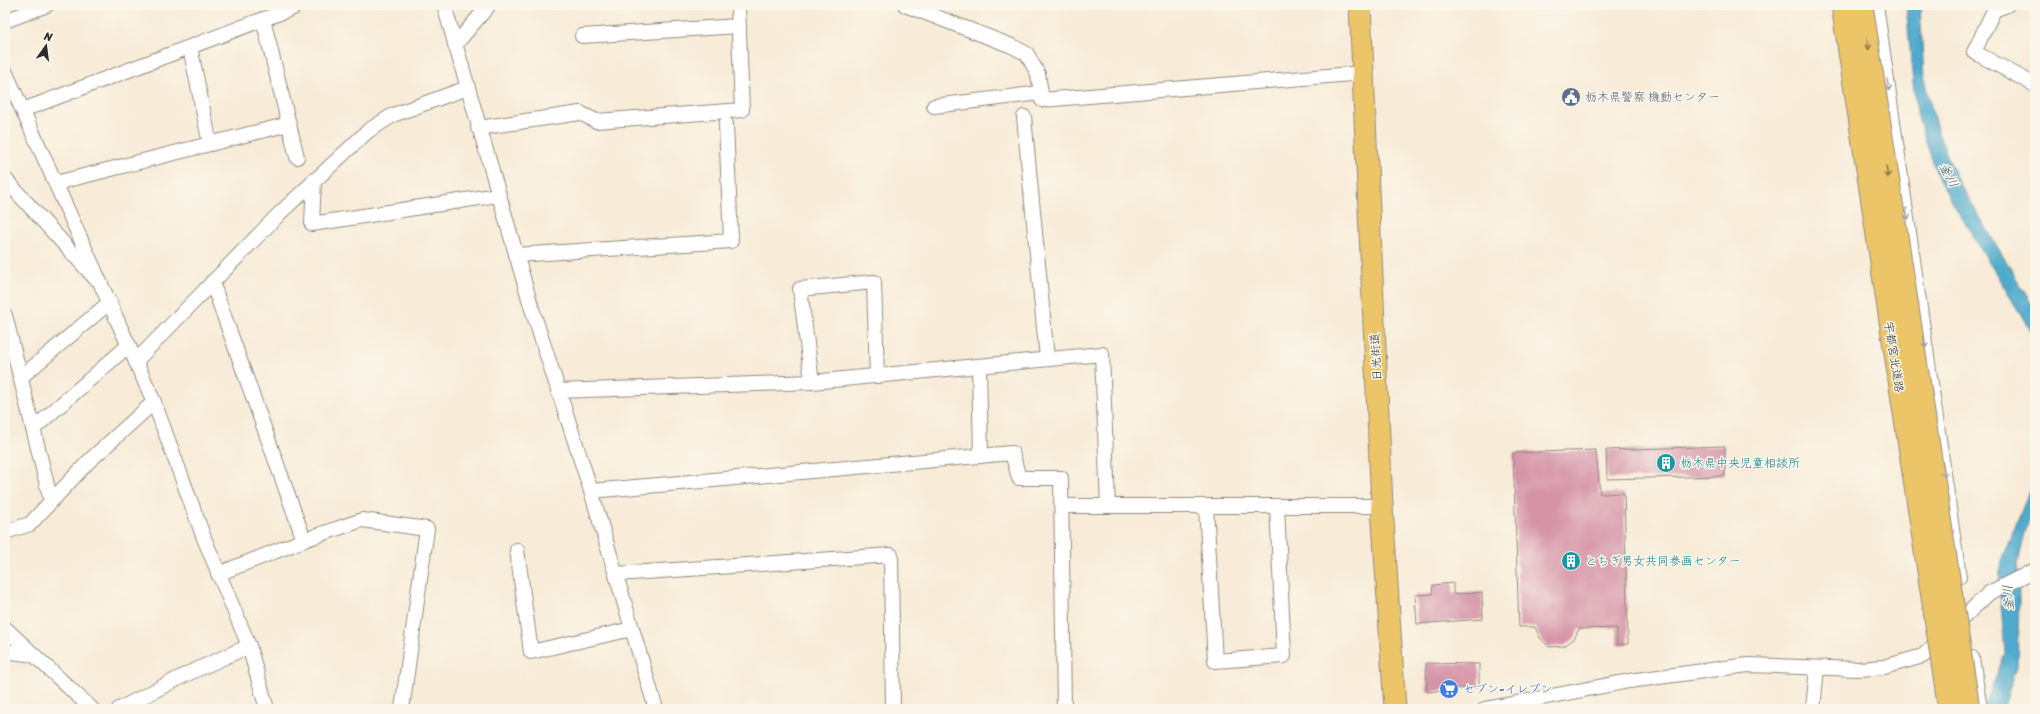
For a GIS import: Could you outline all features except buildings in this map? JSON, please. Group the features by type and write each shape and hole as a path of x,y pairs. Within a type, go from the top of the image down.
{"highway":[{"name":"日光街道","path":"1360,5 1382,506 1395,709"},
{"name":"宇都宮北道路","path":"1842,5 1949,709"},
{"name":"宇都宮北道路","path":"1862,5 1969,709"}],"street":[{"path":"5,21 47,5"},
{"path":"444,5 466,88 516,255 591,491 656,709"},
{"path":"455,44 489,5"},
{"path":"478,128 580,112 596,121 742,110 738,5"},
{"path":"905,5 1012,46 1028,54 1038,74 1042,100 1363,73"},
{"path":"1835,5 1940,709"},
{"path":"1876,5 1965,616 1980,709"},
{"path":"2007,5 1994,10 1974,52 2035,85"},
{"path":"23,110 292,8"},
{"path":"262,19 297,157"},
{"path":"582,36 739,26"},
{"path":"190,47 210,144"},
{"path":"5,71 10,90 23,110 154,402 218,574 249,646 267,709"},
{"path":"136,361 212,282 314,180 368,131 393,116 466,88"},
{"path":"934,106 1041,93"},
{"path":"1024,117 1047,358"},
{"path":"56,183 289,124"},
{"path":"516,255 731,241 726,124"},
{"path":"5,179 103,287"},
{"path":"314,180 312,224 498,195"},
{"path":"212,282 304,540"},
{"path":"812,382 800,289 874,282 877,376"},
{"path":"20,378 110,302"},
{"path":"5,315 51,501"},
{"path":"33,429 129,345"},
{"path":"558,391 812,382 979,367 1047,358 1102,354 1108,506"},
{"path":"979,367 981,456"},
{"path":"5,532 30,524 88,462 154,402"},
{"path":"591,491 1012,453 1019,478 1061,478 1063,506 1064,709"},
{"path":"1063,506 1382,506"},
{"path":"1206,506 1215,661 1284,656 1277,506"},
{"path":"218,574 304,540 362,520 427,529 402,709"},
{"path":"517,550 531,652 632,630"},
{"path":"616,574 891,555 893,709"},
{"path":"1485,709 1629,681 1748,665 1859,669 1884,667 1923,656 1989,593 2030,572"},
{"path":"5,628 92,709"},
{"path":"119,709 249,646"},
{"path":"5,651 34,655"},
{"path":"1814,709 1817,668"}],"water":[{"name":"釜川","path":"1906,5 1920,5 1924,79 1938,133 1956,177 2035,310 2035,338 1939,180 1918,118 1913,83"},
{"name":"釜川","path":"2035,476 2035,508 2025,532 2018,564 2019,601 2017,667 2003,709 1984,709 2005,653 1999,581 2001,563"}],"place":[{"name":"栃木県警察 機動センター","path":"1571,97"},
{"name":"栃木県中央児童相談所","path":"1666,463"},
{"name":"とちぎ男女共同参画センター","path":"1571,561"},
{"name":"セブン-イレブン","path":"1449,689"}]}
